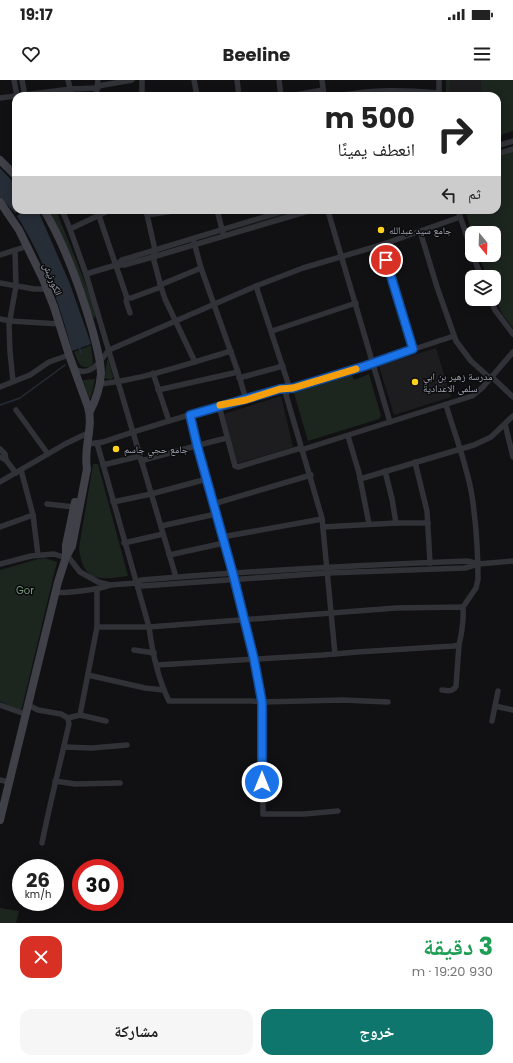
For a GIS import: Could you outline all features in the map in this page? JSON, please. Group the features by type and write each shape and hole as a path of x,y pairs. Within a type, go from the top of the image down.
{"main road":[{"path":"0,160 12,172"},
{"name":"الكورنيش","path":"0,202 3,211 28,246 47,288 74,370 90,411"},
{"path":"0,820 55,592 66,557 72,546 87,469 86,461 90,432 90,411 100,384 100,362 89,320 76,282 56,233 46,214"},
{"path":"66,557 66,545 82,468 86,461"}],"street":[{"path":"14,80 16,92"},
{"path":"22,80 24,92"},
{"path":"68,80 71,92"},
{"path":"48,92 132,80"},
{"path":"142,80 142,92"},
{"path":"194,80 196,92"},
{"path":"237,80 238,92"},
{"path":"279,80 281,92"},
{"path":"322,80 324,92"},
{"path":"439,80 439,92"},
{"path":"366,92 398,90 414,92"},
{"path":"0,98 12,97"},
{"path":"501,153 511,150 510,142"},
{"path":"64,214 86,274 176,577"},
{"path":"70,229 96,214"},
{"path":"98,214 127,298 126,301 130,313"},
{"path":"146,214 155,250 153,257 165,299 195,362"},
{"path":"218,214 224,237"},
{"path":"116,265 122,260 274,214"},
{"path":"86,274 224,237 299,214"},
{"path":"330,214 341,257 356,303 390,422"},
{"path":"459,214 465,232"},
{"path":"74,370 78,372 88,371 97,366 109,350 256,286 303,268 381,245 460,217"},
{"path":"420,231 454,336 464,353 490,378 494,379 513,397"},
{"path":"193,239 201,268 231,351 246,400"},
{"path":"381,245 413,349"},
{"path":"0,255 28,246"},
{"path":"14,381 10,352 9,325 16,286 15,251"},
{"path":"127,298 131,298 161,286 201,268"},
{"path":"0,283 34,289 47,288"},
{"path":"256,286 288,383 286,395 301,449 311,475 322,519 335,654"},
{"path":"272,331 356,303"},
{"path":"493,306 513,334"},
{"path":"0,319 60,324"},
{"path":"88,444 97,443 280,389 293,388 454,336"},
{"path":"100,384 118,382 231,351"},
{"path":"219,406 235,466 238,467 348,436 472,396 483,387 513,352"},
{"path":"0,387 30,375 49,362 69,354"},
{"path":"158,390 283,366"},
{"path":"153,373 169,421"},
{"path":"442,690 452,690 456,686 459,645 464,617 463,607 476,588 478,578 472,496 460,449 446,405"},
{"path":"16,410 48,454"},
{"path":"190,415 234,577 254,659 262,702 263,814 304,814 338,811"},
{"path":"360,479 474,445 492,437 513,416"},
{"path":"505,424 513,457"},
{"path":"0,482 90,432"},
{"path":"348,436 360,479 369,524"},
{"path":"103,465 174,453 197,445 228,438"},
{"path":"97,443 124,543 149,626 157,665 164,690 169,701 262,702 343,700 388,702"},
{"path":"0,449 5,454 6,460"},
{"path":"0,457 19,471 33,514 38,555"},
{"path":"414,462 425,498 430,563"},
{"path":"385,471 396,523"},
{"path":"213,504 311,475"},
{"path":"113,502 151,494 207,479"},
{"path":"47,504 74,507"},
{"path":"0,527 33,514"},
{"path":"161,526 216,514"},
{"path":"169,555 223,540 322,519"},
{"path":"323,527 369,524 428,523"},
{"path":"124,543 163,534"},
{"path":"0,564 38,555 54,554 66,557 80,572 89,578 110,585"},
{"path":"137,583 142,586 234,577 430,563 468,561 478,564"},
{"path":"326,570 465,568 478,564 513,561"},
{"path":"55,592 63,594 86,589 104,588 110,585 137,583 141,580 176,577 234,577"},
{"path":"80,715 96,627 98,589"},
{"path":"96,627 149,626 396,608 463,607"},
{"path":"157,665 459,645"},
{"path":"134,650 154,653"},
{"path":"88,675 144,688 164,690"},
{"path":"492,721 498,692"},
{"path":"0,705 25,714"},
{"path":"28,705 38,710 60,714 68,718 80,715 106,721"},
{"path":"495,706 513,710"},
{"path":"42,844 69,724 68,718"},
{"path":"64,747 92,748 127,745"},
{"path":"0,780 9,782"},
{"path":"55,781 75,784 120,783"}],"shaded area":[{"path":"446,80 506,80 499,92 446,92"},
{"path":"0,168 12,181 12,210 0,197"},
{"path":"20,214 40,215 70,284 91,344 72,351 50,281 35,248 17,216"},
{"name":"مدرسة زهير بن ابي سلمى الاعدادية","path":"436,348 451,397 394,415 379,366"},
{"path":"281,396 293,447 236,464 224,414"}],"green space":[{"path":"446,80 450,80 450,92 446,92"},
{"path":"481,80 513,80 513,131 503,134 501,137 501,92 481,92"},
{"path":"513,150 513,328 498,306 501,306 501,270 484,270 482,262 501,262 501,226 470,226 466,214 501,214 501,154"},
{"path":"51,214 58,214 95,310 95,318 92,315 66,245"},
{"path":"285,214 290,214 233,231"},
{"path":"91,345 93,363 90,367 83,367 79,363 74,352"},
{"path":"108,359 113,377 111,380 105,378"},
{"path":"369,374 381,416 379,419 308,441 294,393 352,375 354,380"},
{"path":"95,379 91,397 89,398 83,380"},
{"path":"93,464 98,464 128,576 109,578 94,577 84,568 81,559 79,548"},
{"name":"Gor","path":"45,558 57,562 22,708 20,711 0,701 0,570"},
{"path":"0,908 19,911 16,923 0,923"}],"waterway":[{"path":"79,346 81,353"},
{"path":"0,405 20,398 65,365"}],"slow traffic":[{"path":"220,405 246,400 280,389 293,388 356,369"}],"place":[{"name":"جامع سيد عبدالله","path":"381,230"},
{"name":"مدرسة زهير بن ابي سلمى الاعدادية","path":"415,382"},
{"name":"جامع حجي جاسم","path":"116,449"}],"route":[{"path":"262,782 262,702 254,659 233,574 190,415 280,389 293,388 365,366 413,349 386,260"}]}
